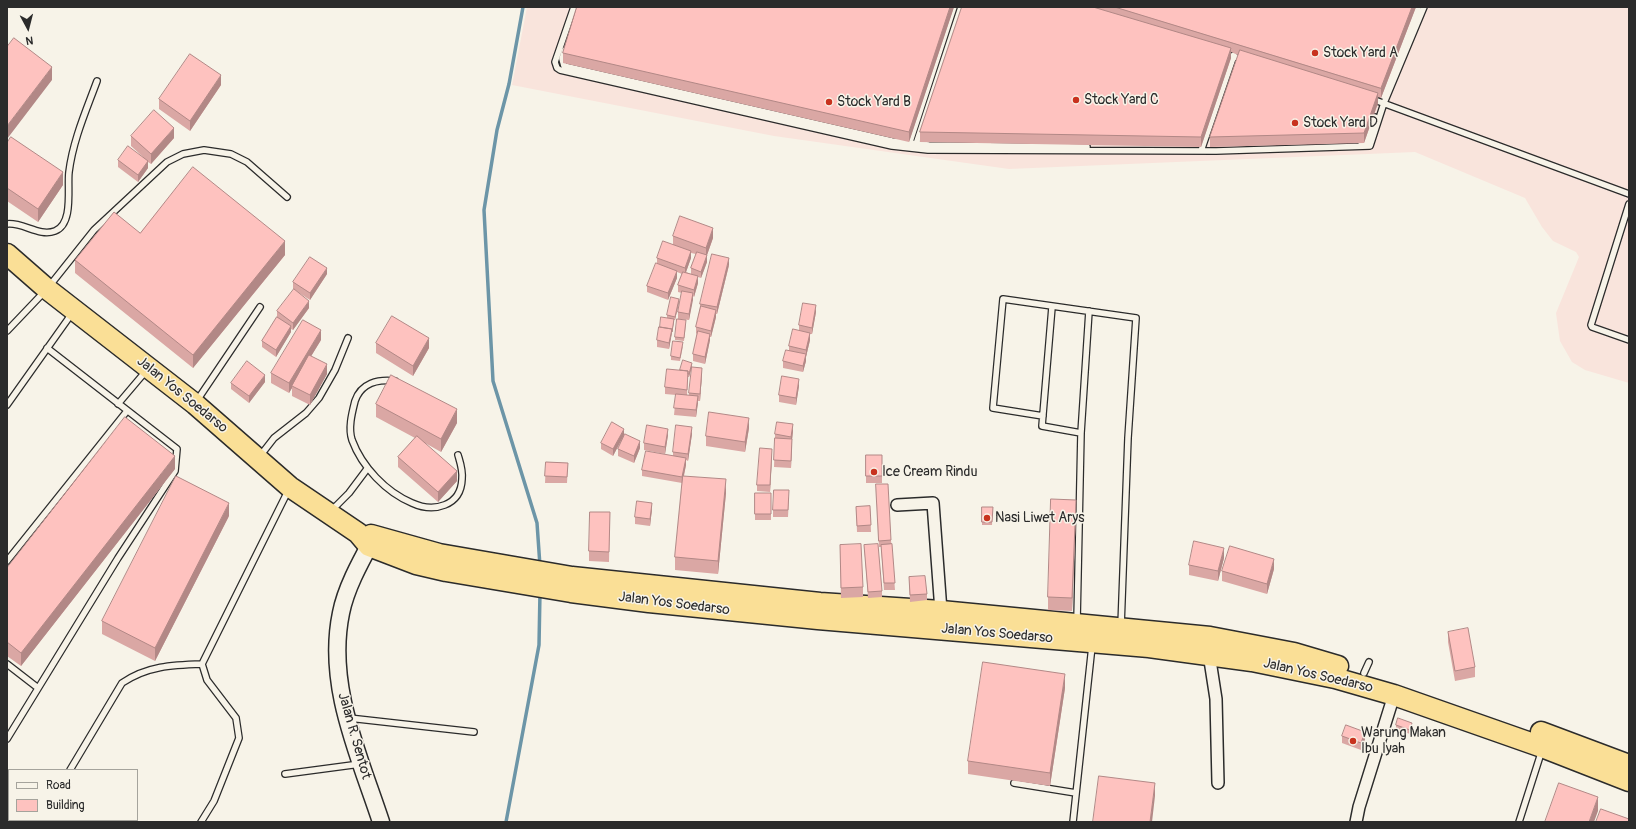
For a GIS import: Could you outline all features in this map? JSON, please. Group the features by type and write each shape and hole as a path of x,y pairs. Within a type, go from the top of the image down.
{"highway":[{"name":"Jalan Yos Soedarso","path":"7,254 47,289 195,404 290,487 367,538 416,564 446,571 500,572 572,584 657,603 819,611 941,620 1079,634 1210,637 1367,668 1449,708"},
{"name":"Jalan Yos Soedarso","path":"572,584 731,589 819,611"},
{"name":"Jalan Yos Soedarso","path":"1121,636 1209,654 1293,668 1449,708 1545,741 1629,765"},
{"name":"Jalan Yos Soedarso","path":"1545,741 1629,781"}],"street":[{"path":"897,505 933,503 941,620"},
{"name":"Jalan R. Sentot","path":"367,538 341,612 338,631 338,675 346,718 381,822"},
{"path":"1209,654 1216,699 1218,784"},
{"path":"1356,822 1359,807 1394,695"}],"lane":[{"path":"574,7 555,62 557,68 560,70 884,144 1201,149 1366,144 1418,7"},
{"path":"578,7 562,60 564,66 928,150 1201,149 1370,146 1383,101 1424,7"},
{"path":"909,145 954,7"},
{"path":"916,144 960,7"},
{"path":"1219,51 1254,63"},
{"path":"1201,149 1236,56"},
{"path":"1208,148 1236,56"},
{"path":"1236,56 1247,58"},
{"path":"7,224 45,232 56,231 64,225 69,204 69,173 76,137 97,81"},
{"path":"1367,96 1629,193"},
{"path":"7,331 47,289 94,230 167,162 183,154 204,150 231,154 247,162 287,197"},
{"path":"1629,204 1591,325 1592,328 1629,339"},
{"path":"1629,212 1593,323 1594,326 1629,339"},
{"path":"1043,416 993,408 1003,300 1136,318 1128,438 1121,636"},
{"path":"195,404 260,307"},
{"path":"1052,307 1042,426 1081,433"},
{"path":"7,405 74,310"},
{"path":"1073,822 1076,793 1081,433 1089,311"},
{"path":"258,459 274,438 306,413 319,398 334,370 348,338"},
{"path":"7,739 118,558 175,471 177,449 47,348"},
{"path":"118,404 149,368"},
{"path":"402,384 382,380 373,382 363,388 356,398 352,412 352,440 367,469 400,497 424,507 439,507 447,505 453,500 462,484 462,471 458,455"},
{"path":"7,561 127,411"},
{"path":"328,513 349,493 367,469"},
{"path":"201,822 214,801 239,738 236,718 207,680 202,664 290,487"},
{"path":"7,664 38,688"},
{"path":"71,769 122,682 135,674 155,668 202,664"},
{"path":"346,718 474,732"},
{"path":"1519,822 1545,741"},
{"path":"285,774 362,764"},
{"path":"1014,783 1076,793"}],"shaded area":[{"path":"527,7 1629,7 1629,383 1585,370 1572,362 1560,341 1556,313 1579,257 1576,252 1553,241 1542,227 1525,198 1415,152 1009,169 774,136 512,85"}],"building":[{"name":"Stock Yard B","path":"577,7 950,7 909,132 563,53"},
{"name":"Stock Yard C","path":"962,7 1093,7 1231,48 1201,137 920,132"},
{"name":"Stock Yard A","path":"1115,7 1412,7 1381,88"},
{"path":"14,38 52,67 7,126 7,47"},
{"name":"Stock Yard D","path":"1240,50 1378,93 1364,133 1210,137"},
{"path":"190,54 221,75 190,121 159,99"},
{"path":"154,110 174,128 151,154 131,136"},
{"path":"11,137 63,172 38,209 7,188 7,143"},
{"path":"128,146 148,161 138,175 118,160"},
{"path":"193,167 285,241 193,355 75,260 114,212 140,233"},
{"path":"680,216 713,228 706,248 673,236"},
{"path":"663,241 691,251 685,268 657,258"},
{"path":"697,252 707,255 701,272 691,268"},
{"path":"712,254 729,258 717,307 700,304"},
{"path":"310,257 327,268 310,293 293,282"},
{"path":"656,263 677,271 668,293 647,286"},
{"path":"683,272 698,276 694,290 678,285"},
{"path":"294,289 309,301 293,323 277,311"},
{"path":"682,291 693,293 689,314 678,312"},
{"path":"671,297 679,299 675,317 667,315"},
{"path":"803,303 816,305 812,328 799,325"},
{"path":"701,306 716,310 711,331 696,327"},
{"path":"392,316 429,338 413,366 376,343"},
{"path":"277,317 291,326 276,350 262,341"},
{"path":"661,317 674,319 672,332 672,329 660,327"},
{"path":"677,319 686,320 684,338 675,337"},
{"path":"303,320 321,330 289,383 271,373"},
{"path":"659,327 672,329 669,343 657,340"},
{"path":"793,329 810,333 806,350 789,346"},
{"path":"698,331 710,334 705,357 693,354"},
{"path":"673,341 683,342 680,358 671,356"},
{"path":"786,350 806,354 803,366 783,361"},
{"path":"309,355 327,364 310,395 292,386"},
{"path":"683,360 692,363 689,374 688,371 680,370"},
{"path":"247,361 265,375 249,396 231,383"},
{"path":"692,367 702,368 700,394 689,393"},
{"path":"667,369 688,371 687,390 665,387"},
{"path":"391,375 457,409 441,439 376,404"},
{"path":"782,376 799,379 796,398 779,395"},
{"path":"676,394 698,396 696,410 674,408"},
{"path":"709,412 749,418 745,442 706,436"},
{"path":"125,417 175,456 21,653 7,642 7,568"},
{"path":"612,422 624,429 613,449 601,443"},
{"path":"777,422 793,424 791,437 775,434"},
{"path":"647,425 668,429 665,447 644,443"},
{"path":"676,425 692,427 688,454 673,452"},
{"path":"625,434 640,441 634,456 618,449"},
{"path":"417,436 457,471 438,492 398,457"},
{"path":"775,438 792,439 791,461 774,460"},
{"path":"760,448 772,449 770,485 757,485"},
{"path":"646,451 686,458 682,477 642,470"},
{"name":"Ice Cream Rindu","path":"866,455 882,455 882,476 866,476"},
{"path":"546,462 568,463 567,477 545,476"},
{"path":"176,476 229,503 155,648 102,621"},
{"path":"683,476 726,479 718,561 675,557"},
{"path":"876,484 888,484 891,540 879,541"},
{"path":"774,490 789,490 788,510 773,510"},
{"path":"755,493 771,493 771,514 755,514"},
{"path":"1051,499 1076,500 1072,598 1048,597"},
{"path":"637,501 652,503 650,519 635,517"},
{"path":"870,506 871,525 857,526 856,507"},
{"name":"Nasi Liwet Arys","path":"982,507 993,507 992,522 982,522"},
{"path":"590,512 610,512 609,552 589,551"},
{"path":"1194,541 1224,548 1218,571 1189,565"},
{"path":"861,544 863,587 841,588 840,545"},
{"path":"878,544 882,591 868,592 864,545"},
{"path":"892,544 895,583 884,583 881,545"},
{"path":"1230,546 1274,559 1267,584 1222,571"},
{"path":"925,576 927,594 910,595 909,577"},
{"path":"1468,628 1475,667 1455,671 1448,632"},
{"path":"983,662 1065,674 1050,773 968,761"},
{"path":"1398,718 1412,723 1410,730 1396,725"},
{"path":"1346,725 1365,732 1361,743 1342,736"},
{"path":"1099,776 1155,783 1150,822 1093,822"},
{"path":"1559,783 1598,797 1589,822 1545,822"},
{"path":"1601,809 1629,819 1629,822 1596,822"}],"waterway":[{"path":"523,7 509,84 497,130 484,210 493,381 537,523 540,566"},
{"path":"506,822 539,645 540,592"}],"place":[{"name":"Stock Yard A","path":"1315,53"},
{"name":"Stock Yard C","path":"1076,100"},
{"name":"Stock Yard B","path":"829,102"},
{"name":"Stock Yard D","path":"1295,123"},
{"name":"Ice Cream Rindu","path":"874,472"},
{"name":"Nasi Liwet Arys","path":"987,518"},
{"name":"Warung Makan Ibu Iyah","path":"1353,741"}]}
